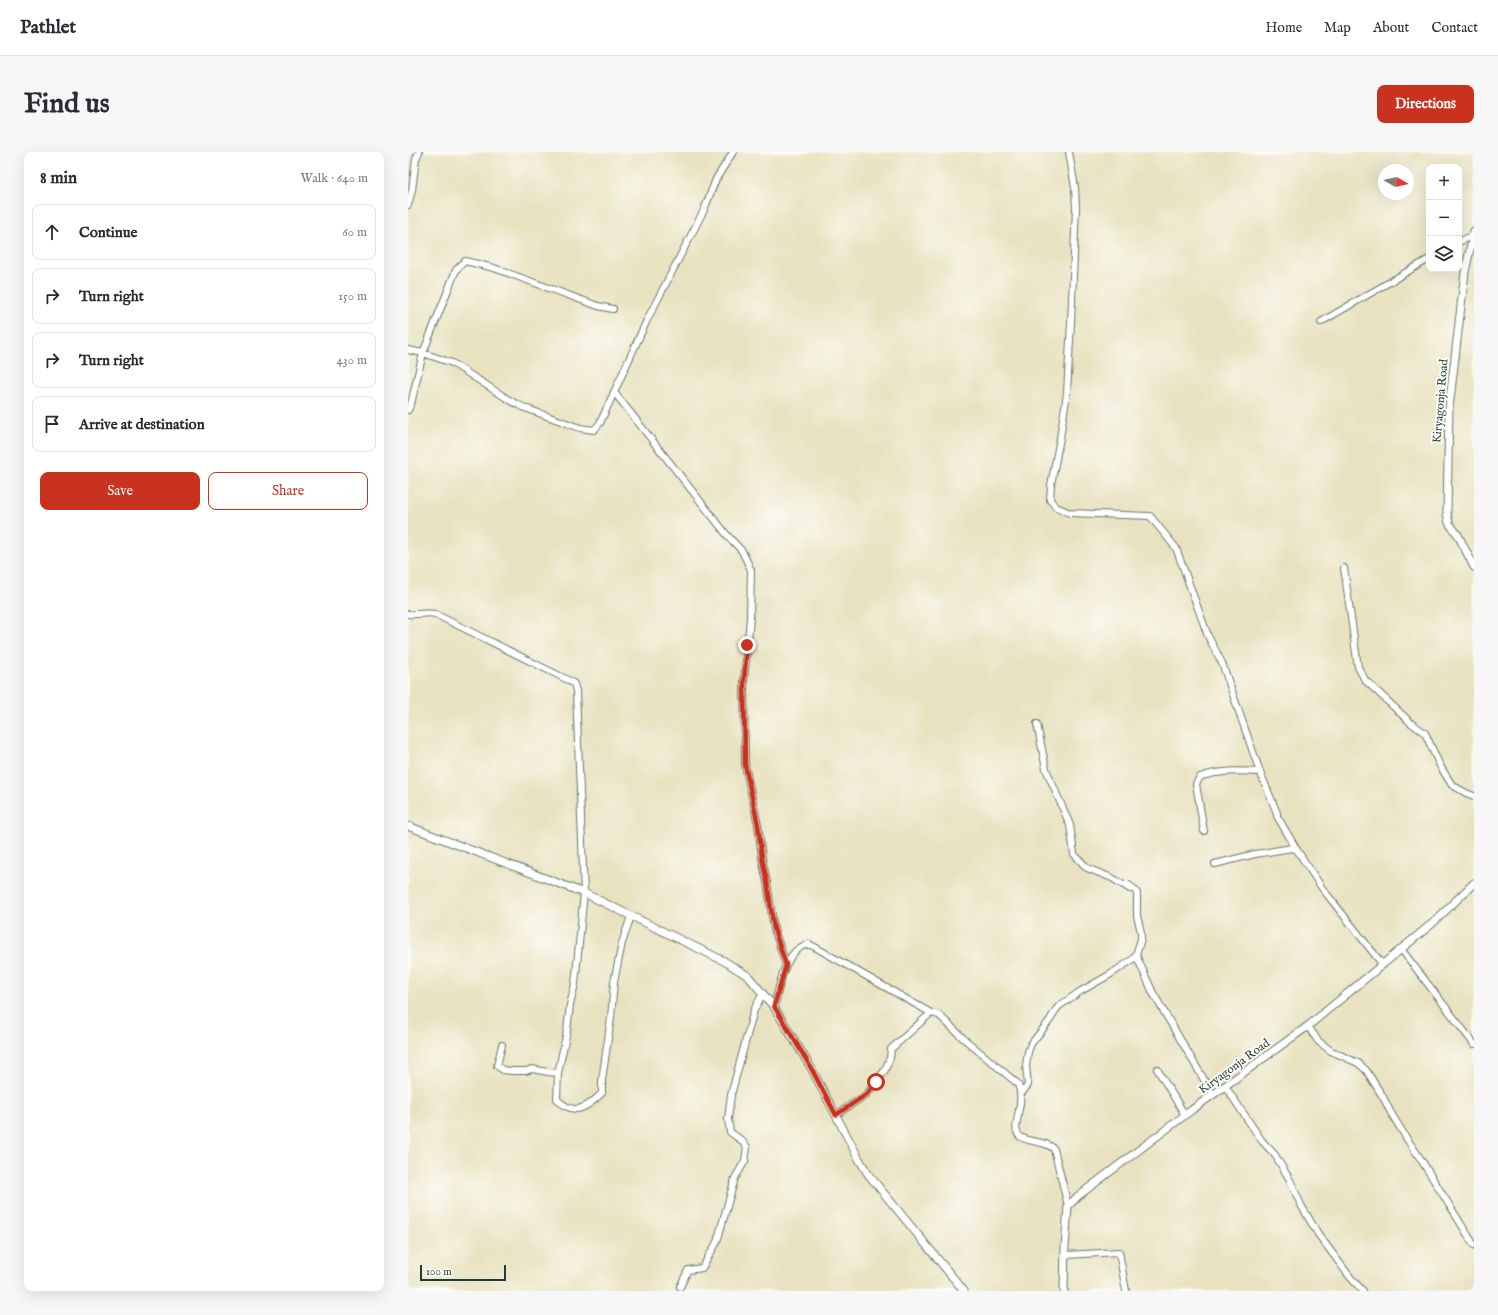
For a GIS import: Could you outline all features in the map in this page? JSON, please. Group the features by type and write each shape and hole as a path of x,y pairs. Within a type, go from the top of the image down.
{"street":[{"path":"408,204 412,190 416,159 419,152"},
{"path":"408,350 423,353 452,363 511,401 525,408 589,430 594,430 597,428 647,320 704,210 716,179 733,152"},
{"path":"1068,152 1075,188 1076,208 1071,323 1067,393 1049,495 1050,500 1056,507 1070,513 1150,516 1176,548 1208,636 1222,663 1260,772 1280,822 1322,888 1383,965"},
{"path":"1462,240 1473,233"},
{"name":"Kiryagonja Road","path":"1473,233 1464,280 1449,408 1446,513 1449,523 1458,535 1474,567"},
{"path":"408,410 411,404 423,353 457,267 465,261 494,268 598,306 613,309"},
{"path":"1321,322 1426,261"},
{"path":"614,392 722,529 742,551 751,570 750,618 744,681 745,765 758,825 760,851 767,882 774,929 786,965"},
{"path":"1344,568 1358,667 1365,680 1411,723 1425,733 1440,766 1452,785 1474,796"},
{"path":"408,614 435,614 570,681 574,684 576,690 584,893 574,984 567,1030 558,1073 557,1099 569,1109 579,1109 592,1103 602,1093 602,1080 611,1018 614,982 622,943 631,916"},
{"path":"1037,724 1046,769 1070,825 1074,854 1087,868 1112,878 1137,893"},
{"path":"1204,831 1196,784 1200,777 1211,773 1235,770 1260,772"},
{"path":"409,827 584,893 724,961 748,976 774,1006 810,1066 868,1174 963,1291"},
{"path":"1215,864 1256,854 1292,848 1297,850"},
{"name":"Kiryagonja Road","path":"1068,1206 1078,1196 1185,1115 1308,1026 1434,922 1474,883"},
{"path":"1021,1094 1028,1085 1026,1066 1031,1044 1059,1006 1081,991 1097,983 1133,959 1136,955 1141,939 1137,916 1137,893 1128,884"},
{"path":"774,1006 786,965 796,950 807,944 931,1013 939,1015 964,1039 1018,1084 1021,1094 1016,1126 1018,1136 1049,1145 1054,1149 1068,1206 1064,1291"},
{"path":"1401,950 1474,1044"},
{"path":"1136,955 1153,993 1213,1095"},
{"path":"680,1287 688,1270 702,1268 717,1242 735,1178 745,1161 747,1147 741,1140 730,1132 728,1119 730,1094 754,1010 763,993"},
{"path":"836,1115 867,1094 885,1070 890,1058 891,1049 931,1013"},
{"path":"1308,1026 1318,1041 1331,1051 1358,1064 1366,1070 1407,1139 1474,1245"},
{"path":"502,1045 497,1066 503,1070 526,1071 532,1069 558,1073"},
{"path":"1157,1069 1185,1115"},
{"path":"1226,1086 1262,1141 1275,1155 1290,1180 1300,1205 1318,1234 1363,1291"},
{"path":"1065,1255 1119,1252 1126,1291"}],"route":[{"path":"747,645 743,709 745,765 747,780 751,790 758,825 758,837 774,929 786,965 774,1006 810,1066 836,1115 867,1094 876,1082"}]}
